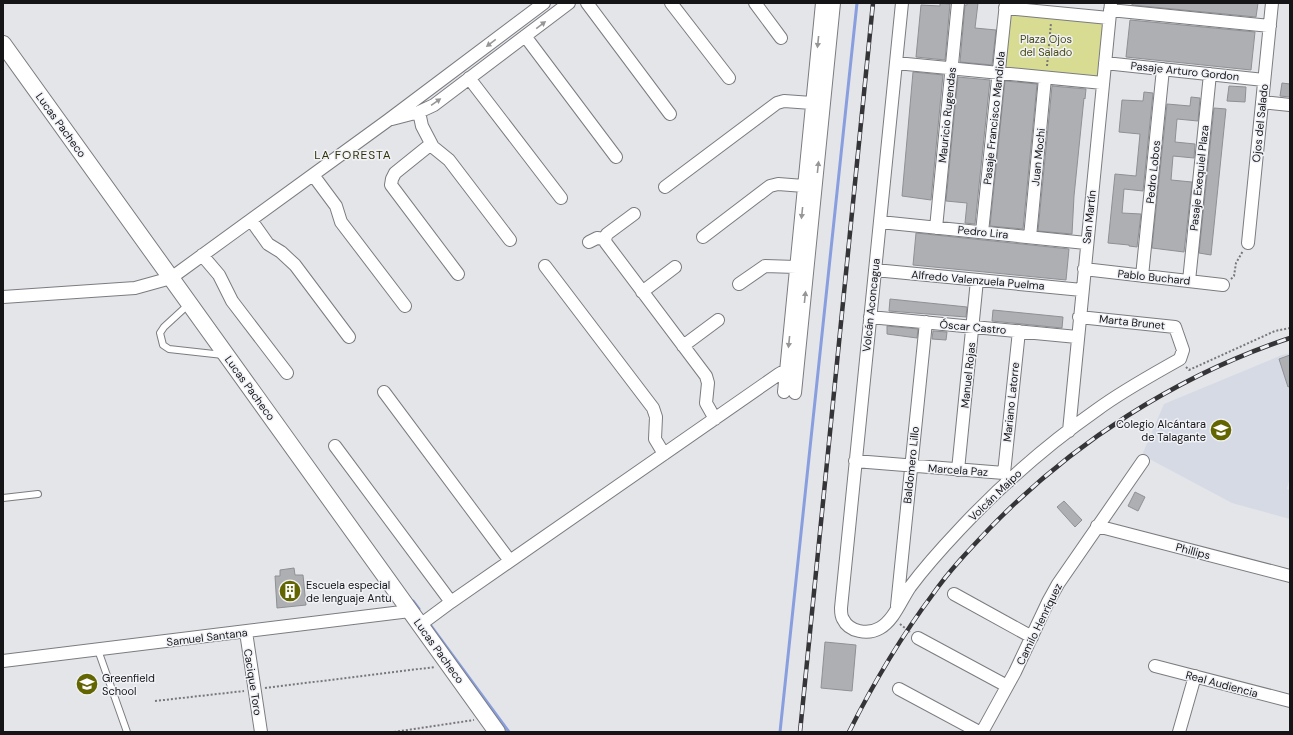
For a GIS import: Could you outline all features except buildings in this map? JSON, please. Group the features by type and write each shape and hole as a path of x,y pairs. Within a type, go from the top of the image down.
{"main road":[{"name":"Lucas Pacheco","path":"3,44 497,732"}],"street":[{"path":"3,297 136,288 171,278 387,121 544,3"},
{"path":"387,121 419,112 434,105 569,3"},
{"path":"587,3 670,114"},
{"path":"671,3 729,78"},
{"path":"755,3 781,38"},
{"path":"822,3 787,369 789,393 798,363 834,3"},
{"name":"Volcán Aconcagua","path":"841,608 902,3"},
{"name":"Mauricio Rugendas","path":"936,228 958,3"},
{"name":"Ojos del Salado","path":"1248,243 1272,3"},
{"path":"1005,5 1110,10 1270,26"},
{"name":"Pasaje Francisco Mandiola","path":"982,232 1005,5"},
{"name":"San Martín","path":"1068,431 1110,10"},
{"path":"525,36 616,157"},
{"path":"896,63 1103,83"},
{"name":"Pasaje Arturo Gordon","path":"1105,63 1264,80"},
{"name":"Pedro Lobos","path":"1142,276 1163,69"},
{"name":"Pasaje Exequiel Plaza","path":"1189,281 1210,74"},
{"path":"469,78 561,198"},
{"name":"Juan Mochi","path":"1030,237 1045,78"},
{"path":"665,188 777,103 784,101 812,103"},
{"path":"1262,102 1290,105"},
{"path":"419,112 422,126 433,147 449,160 510,240"},
{"path":"431,144 395,173 391,185 458,274"},
{"path":"313,175 336,206 341,222 405,306"},
{"path":"703,237 770,186 778,184 804,186"},
{"path":"634,214 607,234 605,239 606,243 706,376 708,383 706,403 715,419"},
{"path":"251,220 268,244 285,255 295,265 349,337"},
{"name":"Pedro Lira","path":"880,222 1086,243"},
{"path":"589,242 597,238 605,239"},
{"path":"202,255 219,275 232,301 287,373"},
{"path":"545,266 653,408 656,418 655,439 664,454"},
{"path":"739,284 765,266 796,268"},
{"path":"642,292 675,267"},
{"name":"Pablo Buchard","path":"1084,269 1224,285"},
{"name":"Alfredo Valenzuela Puelma","path":"875,270 1082,290"},
{"name":"Manuel Rojas","path":"958,470 977,280"},
{"name":"Óscar Castro","path":"870,317 1077,337"},
{"name":"Marta Brunet","path":"1079,317 1175,327 1183,350 1180,358"},
{"path":"684,346 718,320"},
{"name":"Baldomero Lillo","path":"897,608 926,322"},
{"name":"Mariano Latorre","path":"1006,477 1019,331"},
{"name":"Volcán Maipo","path":"841,608 842,618 852,629 875,631 880,628 890,620 910,587 935,556 979,509 1006,477 1127,389 1180,358"},
{"path":"420,625 664,454 787,369 798,363"},
{"path":"384,392 510,561"},
{"path":"335,446 451,602"},
{"name":"Marcela Paz","path":"855,461 958,470 1006,477"},
{"name":"Camilo Henríquez","path":"980,732 1007,686 1058,584 1142,461"},
{"name":"Phillips","path":"1097,526 1290,576"},
{"path":"954,594 1032,637"},
{"name":"Samuel Santana","path":"3,661 410,611"},
{"name":"Cacique Toro","path":"246,632 261,732"},
{"path":"918,638 1007,686"},
{"name":"Real Audiencia","path":"1155,666 1290,701"},
{"path":"1179,732 1196,676"},
{"path":"899,689 980,732"}],"lane":[{"path":"189,304 164,327 160,333 163,345 169,349 226,355"},
{"path":"3,498 38,494"},
{"path":"98,650 127,732"}],"path":[{"path":"1045,78 1053,8"},
{"path":"1224,285 1234,276 1236,263 1248,243"},
{"path":"1180,358 1189,370 1275,331 1290,328"},
{"path":"897,608 898,622 918,638"},
{"path":"154,701 436,667 447,662"},
{"path":"394,732 487,718"}],"shaded area":[{"name":"Colegio Alcántara de Talagante","path":"1290,353 1290,476 1287,489 1290,490 1290,519 1232,503 1142,455 1164,404"}],"green space":[{"name":"Plaza Ojos del Salado","path":"1009,13 1103,22 1097,79 1002,69"}],"waterway":[{"path":"780,732 857,3"},
{"path":"413,601 419,609"},
{"path":"431,626 509,732"}],"railway":[{"path":"800,732 873,3"},
{"path":"849,732 868,696 909,627 939,585 989,529 1021,498 1055,468 1091,441 1167,392 1207,372 1290,338"}],"place":[{"name":"Colegio Alcántara de Talagante","path":"1221,430"},
{"name":"Escuela especial de lenguaje Antu","path":"290,591"},
{"name":"Greenfield School","path":"87,684"}],"district":[{"name":"LA FORESTA","path":"353,155"}]}
